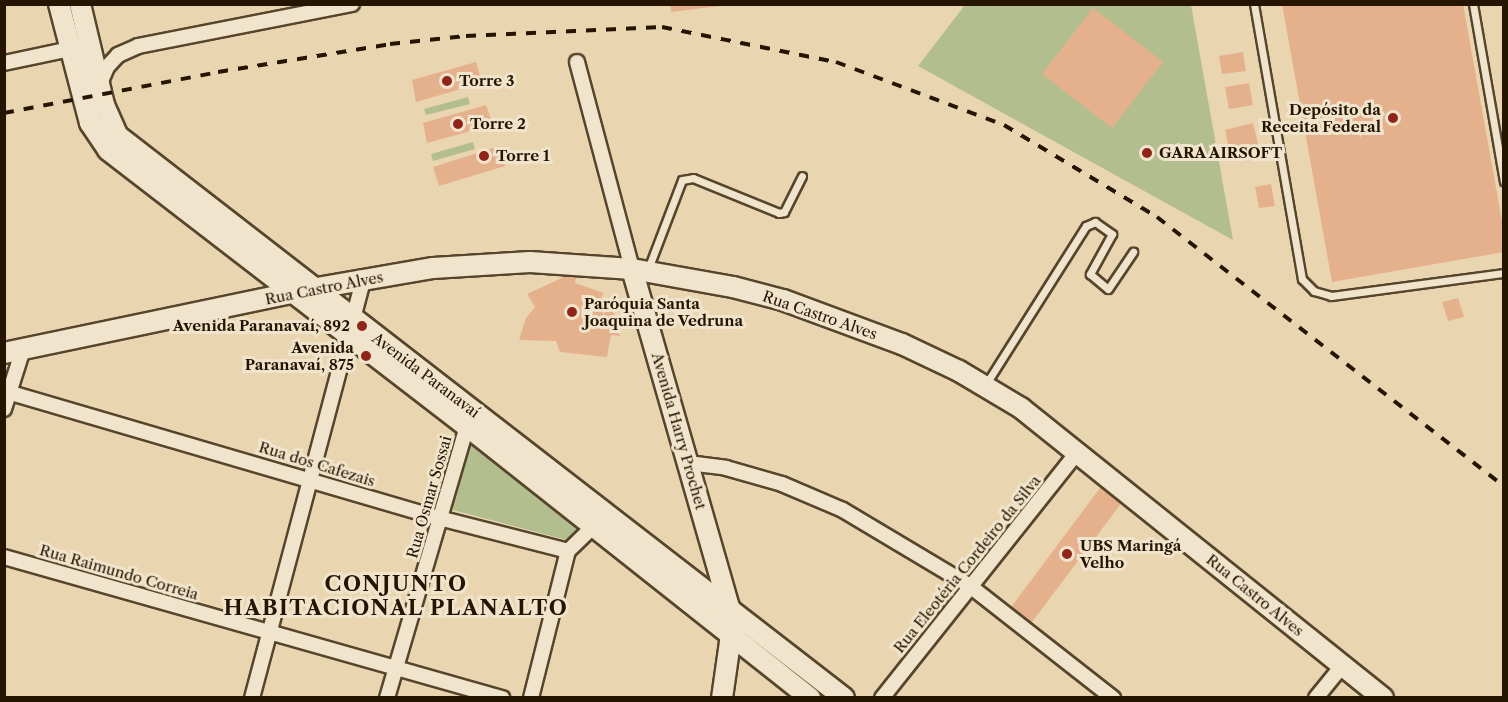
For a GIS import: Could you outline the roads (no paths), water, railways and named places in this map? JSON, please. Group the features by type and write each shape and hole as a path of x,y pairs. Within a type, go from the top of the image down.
{"street":[{"name":"Avenida Paranavaí","path":"59,4 70,49 118,136 303,292 600,519 731,634 810,698"},
{"name":"Avenida Paranavaí","path":"80,4 90,88"},
{"path":"90,88 118,55 138,46 352,4"},
{"path":"4,63 70,49"},
{"name":"Avenida Harry Prochet","path":"577,62 639,270 688,463 729,607 731,634 722,698"},
{"name":"Rua Castro Alves","path":"14,351 364,278 507,263 639,270 733,287 794,304 902,344 1022,408 1383,698"},
{"path":"252,698 364,278"},
{"path":"4,409 14,351"},
{"name":"Rua dos Cafezais","path":"7,392 312,479 439,519 568,551"},
{"name":"Rua Osmar Sossai","path":"387,698 470,418"},
{"name":"Rua Eleotéria Cordeiro da Silva","path":"882,698 1078,452"},
{"path":"688,463 726,468 782,484 843,510 970,586 1113,698"},
{"name":"Avenida Paranavaí","path":"600,519 729,607 844,698"},
{"path":"531,698 568,551 600,519"},
{"name":"Rua Raimundo Correia","path":"4,557 270,631 395,670 502,698"},
{"path":"1316,698 1342,666"}],"lane":[{"path":"1254,4 1302,279 1314,291 1331,296 1503,273"},
{"path":"1473,4 1503,182"},
{"path":"639,270 682,180 693,178 779,213 784,212 802,176"},
{"path":"985,387 1086,226 1095,222 1112,234 1090,274 1090,279 1108,289 1133,252"}],"railway":[{"path":"4,113 218,72 390,44 466,36 662,27 836,62 1004,125 1157,217 1504,486"}],"place":[{"name":"Torre 3","path":"447,81"},
{"name":"Depósito da Receita Federal","path":"1393,118"},
{"name":"Torre 2","path":"458,124"},
{"name":"GARA AIRSOFT","path":"1147,153"},
{"name":"Torre 1","path":"484,156"},
{"name":"Paróquia Santa Joaquina de Vedruna","path":"572,312"},
{"name":"Avenida Paranavaí, 892","path":"362,326"},
{"name":"Avenida Paranavaí, 875","path":"366,356"},
{"name":"UBS Maringá Velho","path":"1067,554"}],"district":[{"name":"CONJUNTO HABITACIONAL PLANALTO","path":"396,596"}]}
